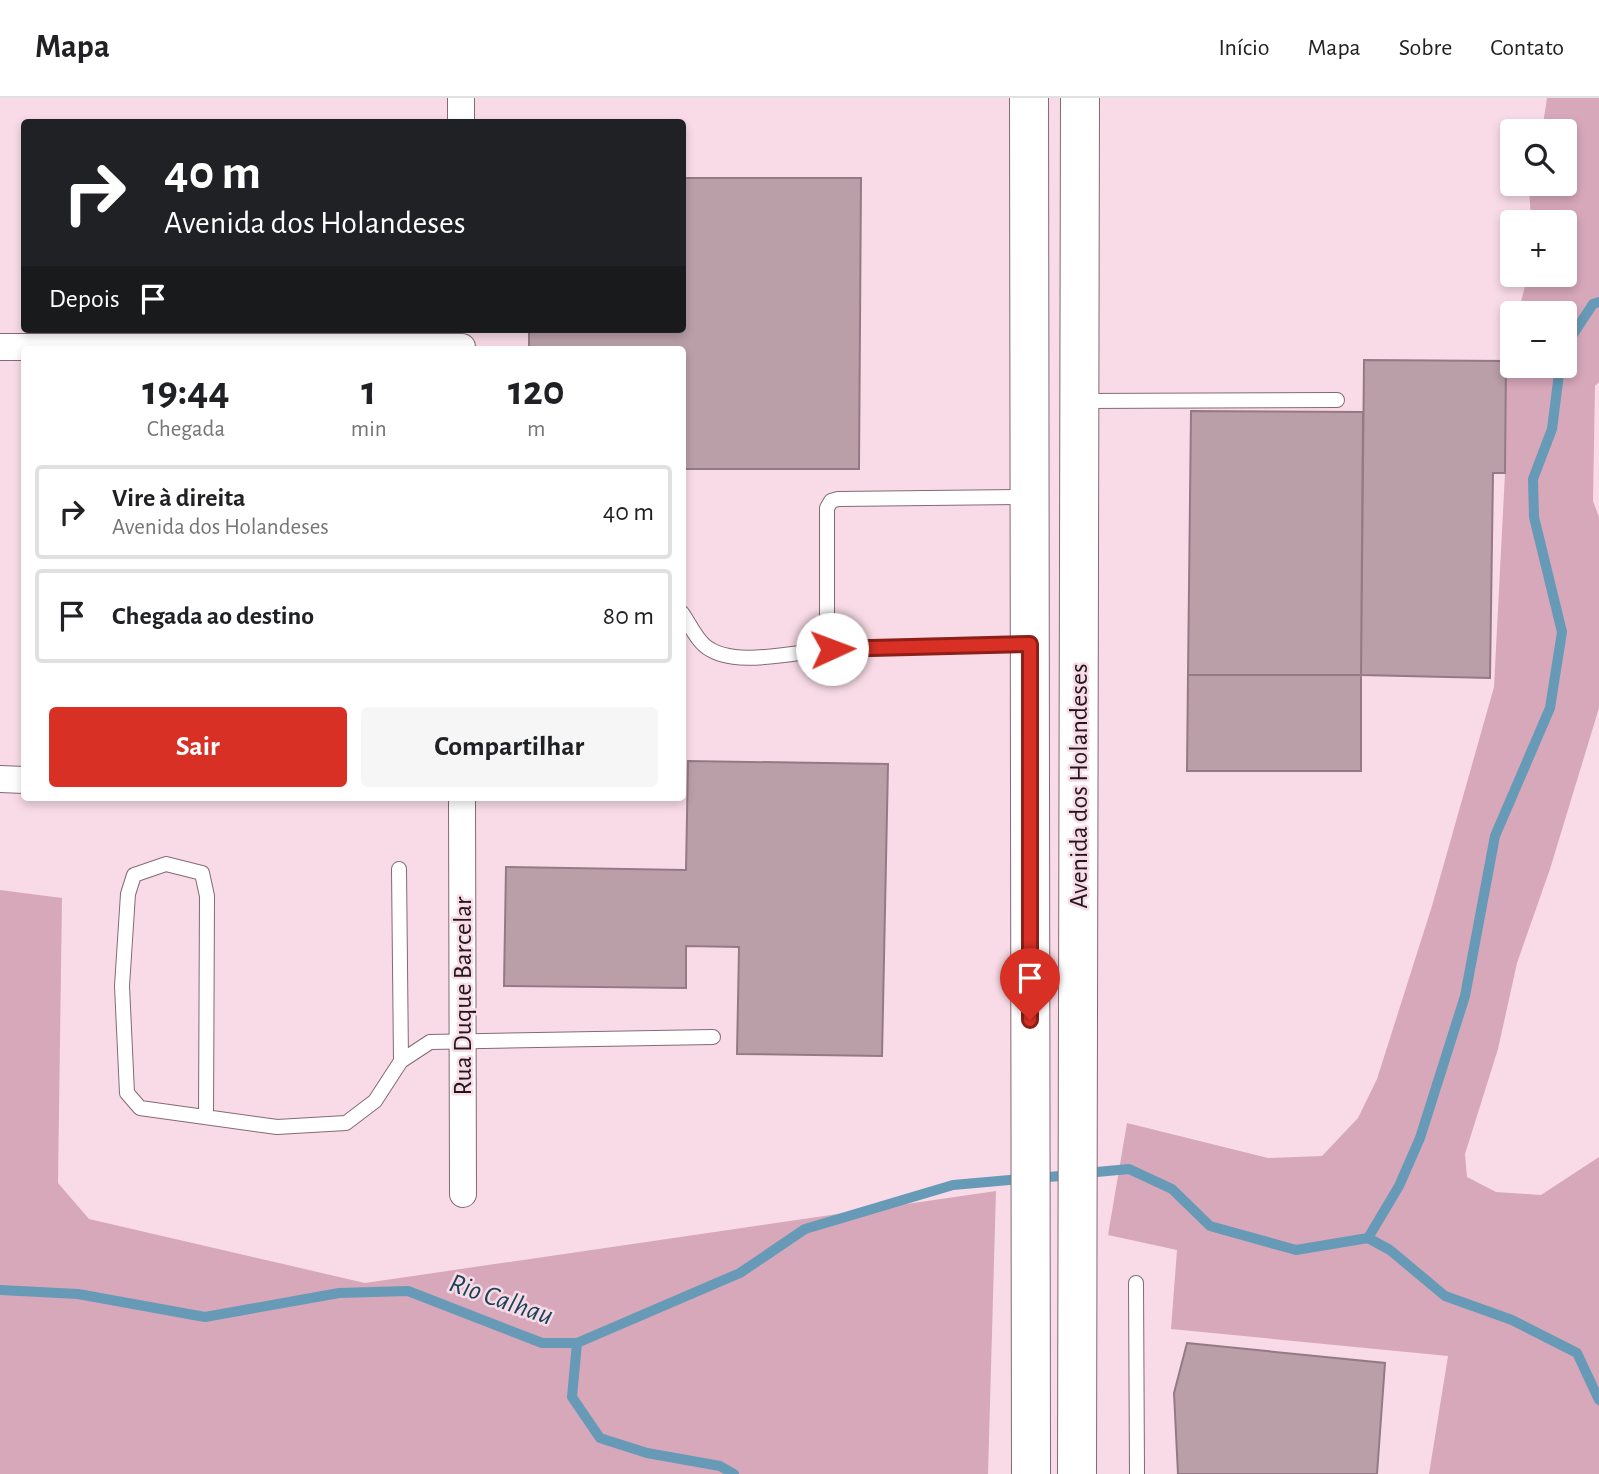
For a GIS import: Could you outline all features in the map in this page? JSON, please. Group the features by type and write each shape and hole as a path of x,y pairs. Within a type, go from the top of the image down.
{"main road":[{"name":"Avenida dos Holandeses","path":"1029,98 1031,1474"},
{"name":"Avenida dos Holandeses","path":"1077,1474 1080,98"}],"street":[{"path":"461,98 461,119"},
{"path":"92,346 462,342"},
{"path":"0,347 21,347"},
{"path":"0,779 21,780"},
{"name":"Rua Duque Barcelar","path":"462,801 463,1194"}],"lane":[{"path":"1079,401 1337,400"},
{"path":"832,649 827,622 827,508 831,501 1029,498"},
{"path":"686,619 704,645 731,657 757,659 832,649 1030,644"},
{"path":"206,1117 206,896 202,873 166,864 134,876 128,894 122,986 127,1093 140,1108 277,1127 346,1123 375,1101 401,1061 430,1042 713,1037"},
{"path":"399,869 401,1061"},
{"path":"1136,1283 1137,1474"}],"shaded area":[{"path":"1547,98 1599,98 1599,382 1595,386 1593,501 1599,517 1599,708 1550,869 1517,963 1498,1049 1465,1154 1467,1177 1496,1192 1541,1195 1599,1157 1599,1474 1429,1474 1448,1356 1171,1329 1177,1250 1108,1235 1127,1123 1268,1158 1322,1156 1358,1118 1377,1079 1432,906 1494,687 1505,473 1506,378 1577,378 1577,301 1521,301 1525,287 1577,287 1577,210 1530,210 1530,196 1577,196 1577,119 1544,119"},
{"path":"0,890 62,898 58,1183 89,1219 365,1283 996,1191 988,1474 0,1474"}],"building":[{"path":"686,178 861,178 859,469 686,469 686,346 529,346 529,333 686,333"},
{"path":"1364,360 1500,361 1500,378 1506,378 1505,473 1493,473 1490,678 1361,675"},
{"path":"1191,411 1363,412 1361,675 1188,675"},
{"path":"1188,675 1361,675 1361,771 1187,771"},
{"path":"688,761 888,764 882,1056 737,1054 739,947 686,946 686,988 504,986 506,867 686,870"},
{"path":"1187,1343 1385,1363 1377,1474 1178,1474 1174,1393"}],"waterway":[{"path":"1577,328 1593,304 1599,302"},
{"path":"1086,1173 1129,1169 1172,1189 1210,1226 1296,1250 1368,1238 1399,1186 1420,1138 1465,996 1495,836 1550,708 1562,632 1534,517 1533,479 1552,429 1558,378"},
{"path":"1037,1178 1071,1175"},
{"name":"Rio Calhau","path":"0,1290 78,1294 205,1317 339,1293 408,1291 542,1343 577,1343 740,1273 805,1229 953,1185 1022,1179"},
{"path":"1368,1238 1390,1250 1445,1296 1512,1320 1577,1353 1599,1400"},
{"path":"577,1343 572,1397 600,1438 647,1453 720,1466 734,1474"}],"route":[{"path":"832,649 1030,644 1030,1020"}]}
